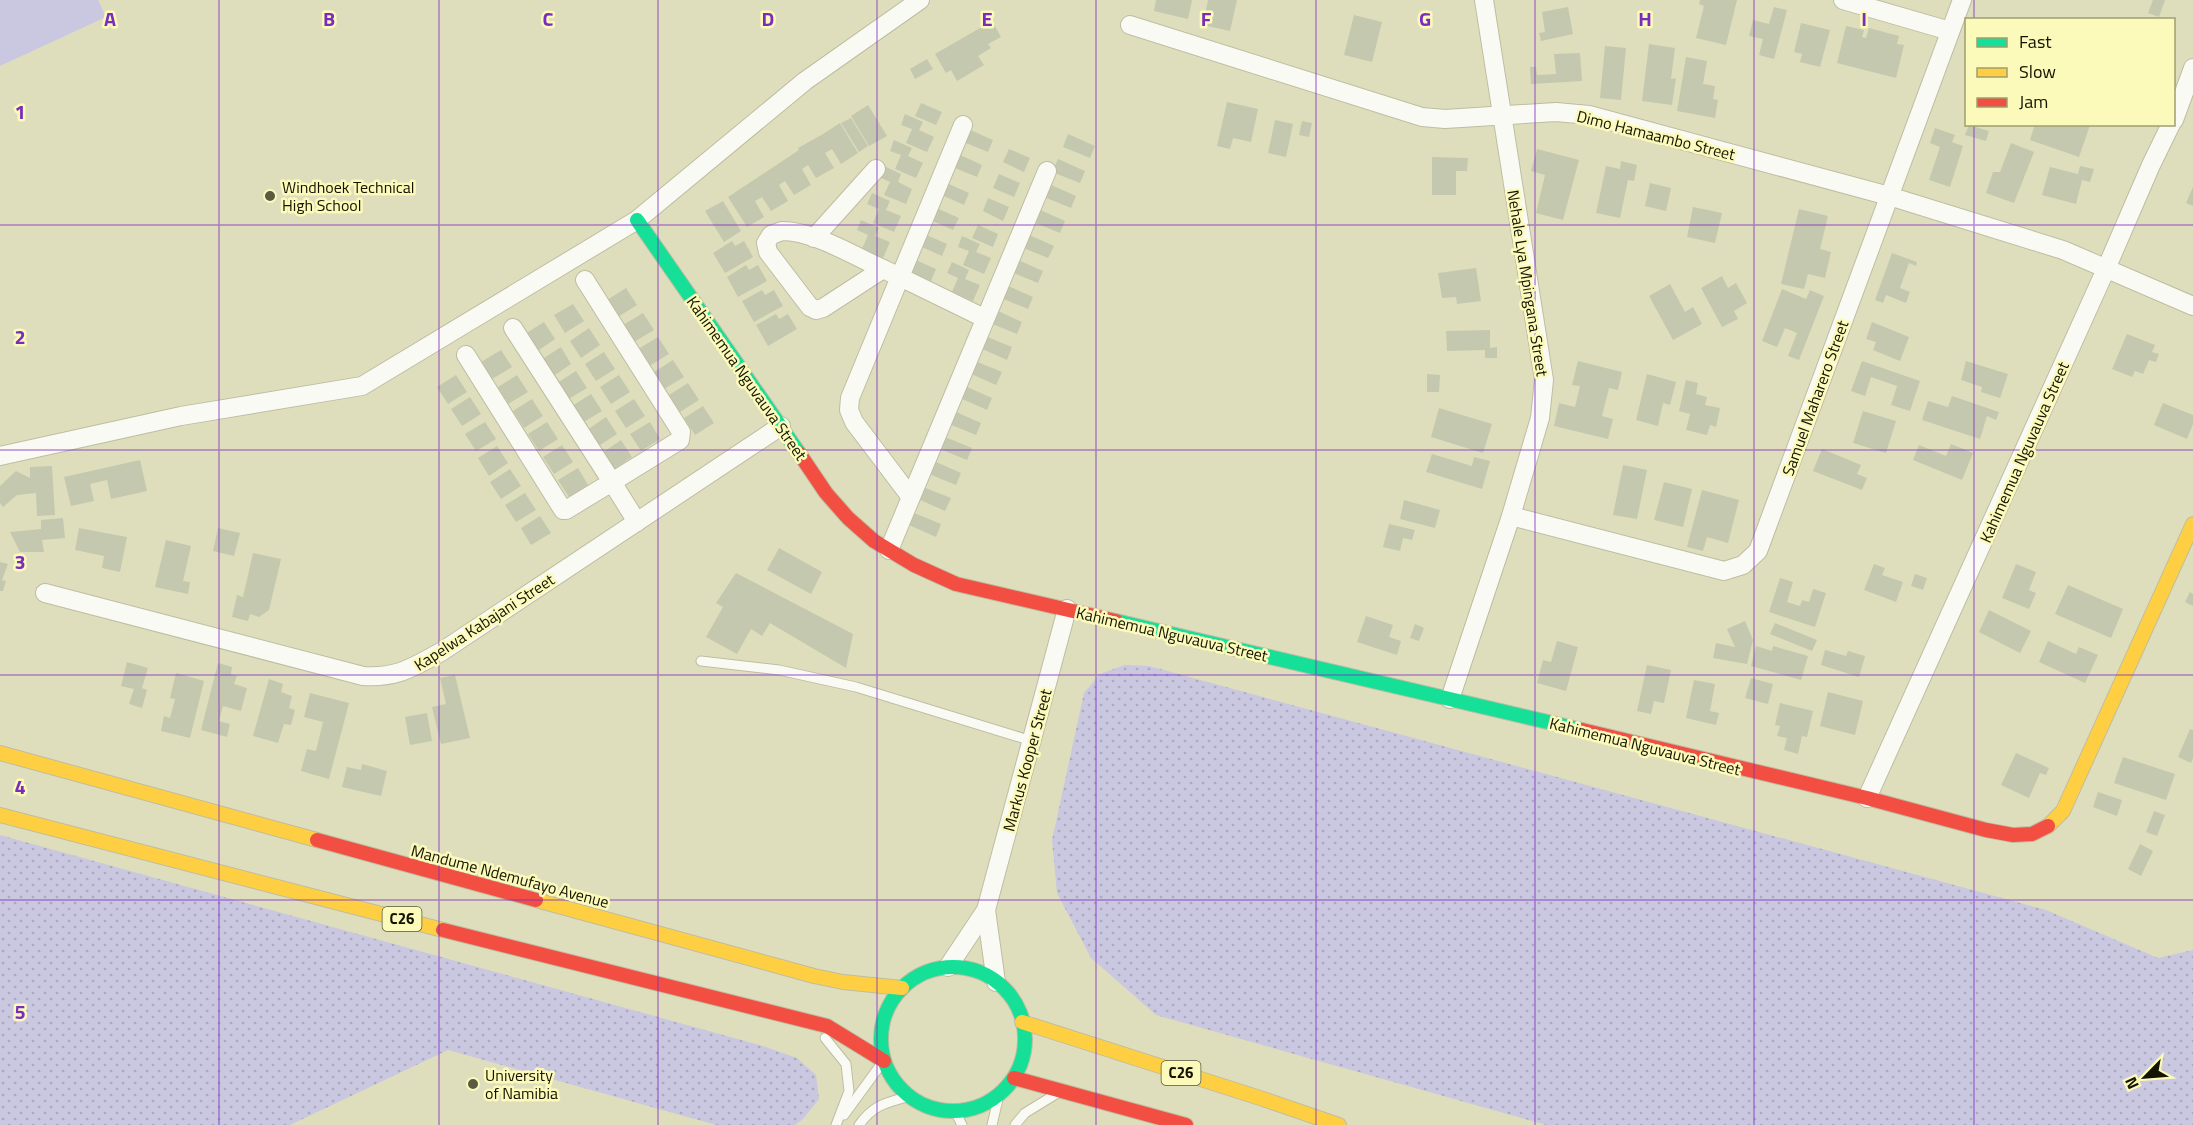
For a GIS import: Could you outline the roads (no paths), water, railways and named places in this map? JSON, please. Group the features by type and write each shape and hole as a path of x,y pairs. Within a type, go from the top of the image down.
{"main road":[{"name":"Kahimemua Nguvauva Street","path":"637,220 826,493 852,523 888,550 919,568 956,584 1867,798 1986,830 2013,835 2032,834 2048,826 2063,811 2193,524"},
{"name":"Mandume Ndemufayo Avenue","path":"0,753 814,976 843,982 902,988"},
{"name":"C26","path":"0,815 569,963 827,1026 884,1060"},
{"path":"902,988 923,974 948,968 973,970 1001,987 1016,1005 1022,1022"},
{"name":"C26","path":"902,988 889,1006 884,1019 881,1043 884,1060 892,1077 903,1091 933,1108 955,1111 986,1103 999,1095 1014,1077 1023,1053 1022,1022 1054,1030 1091,1045 1291,1107 1338,1125"},
{"path":"1014,1077 1186,1125"}],"street":[{"path":"0,456 181,416 362,386 637,220 805,81 920,0"},
{"name":"Nehale Lya Mpingana Street","path":"1450,699 1511,516 1540,418 1544,380 1484,0"},
{"path":"1843,0 1950,31"},
{"name":"Samuel Maharero Street","path":"1511,516 1724,571 1743,565 1758,551 1962,0"},
{"name":"Dimo Hamaambo Street","path":"1130,26 1422,117 1445,119 1556,112 1589,116 1889,196 2063,250 2106,269"},
{"path":"2182,113 2193,68"},
{"path":"910,496 854,422 849,410 852,392 892,273 963,125"},
{"name":"Kahimemua Nguvauva Street","path":"1867,798 2170,126"},
{"path":"814,238 876,169"},
{"path":"888,550 1047,171"},
{"path":"892,273 816,310 810,307 768,252 766,243 771,236 782,231 795,231 892,273 984,318"},
{"path":"2106,269 2193,306"},
{"path":"466,355 563,510 680,440 681,432 585,280"},
{"path":"513,328 637,522"},
{"name":"Kapelwa Kabajani Street","path":"45,593 363,676 384,677 404,672 441,651 781,426"},
{"name":"Markus Kooper Street","path":"986,910 1067,609"},
{"path":"948,968 986,910"},
{"path":"986,910 1001,987"}],"lane":[{"path":"701,661 779,670 856,687 1032,741"},
{"path":"805,1021 828,1040 846,1064 849,1091 838,1123"},
{"path":"838,1123 884,1060"},
{"path":"1015,1125 1025,1113 1060,1091"},
{"path":"992,1125 999,1095"},
{"path":"859,1125 869,1112 881,1105 910,1096"},
{"path":"955,1111 962,1125"}],"place":[{"name":"Windhoek Technical High School","path":"270,196"},
{"name":"University of Namibia","path":"473,1084"}]}
